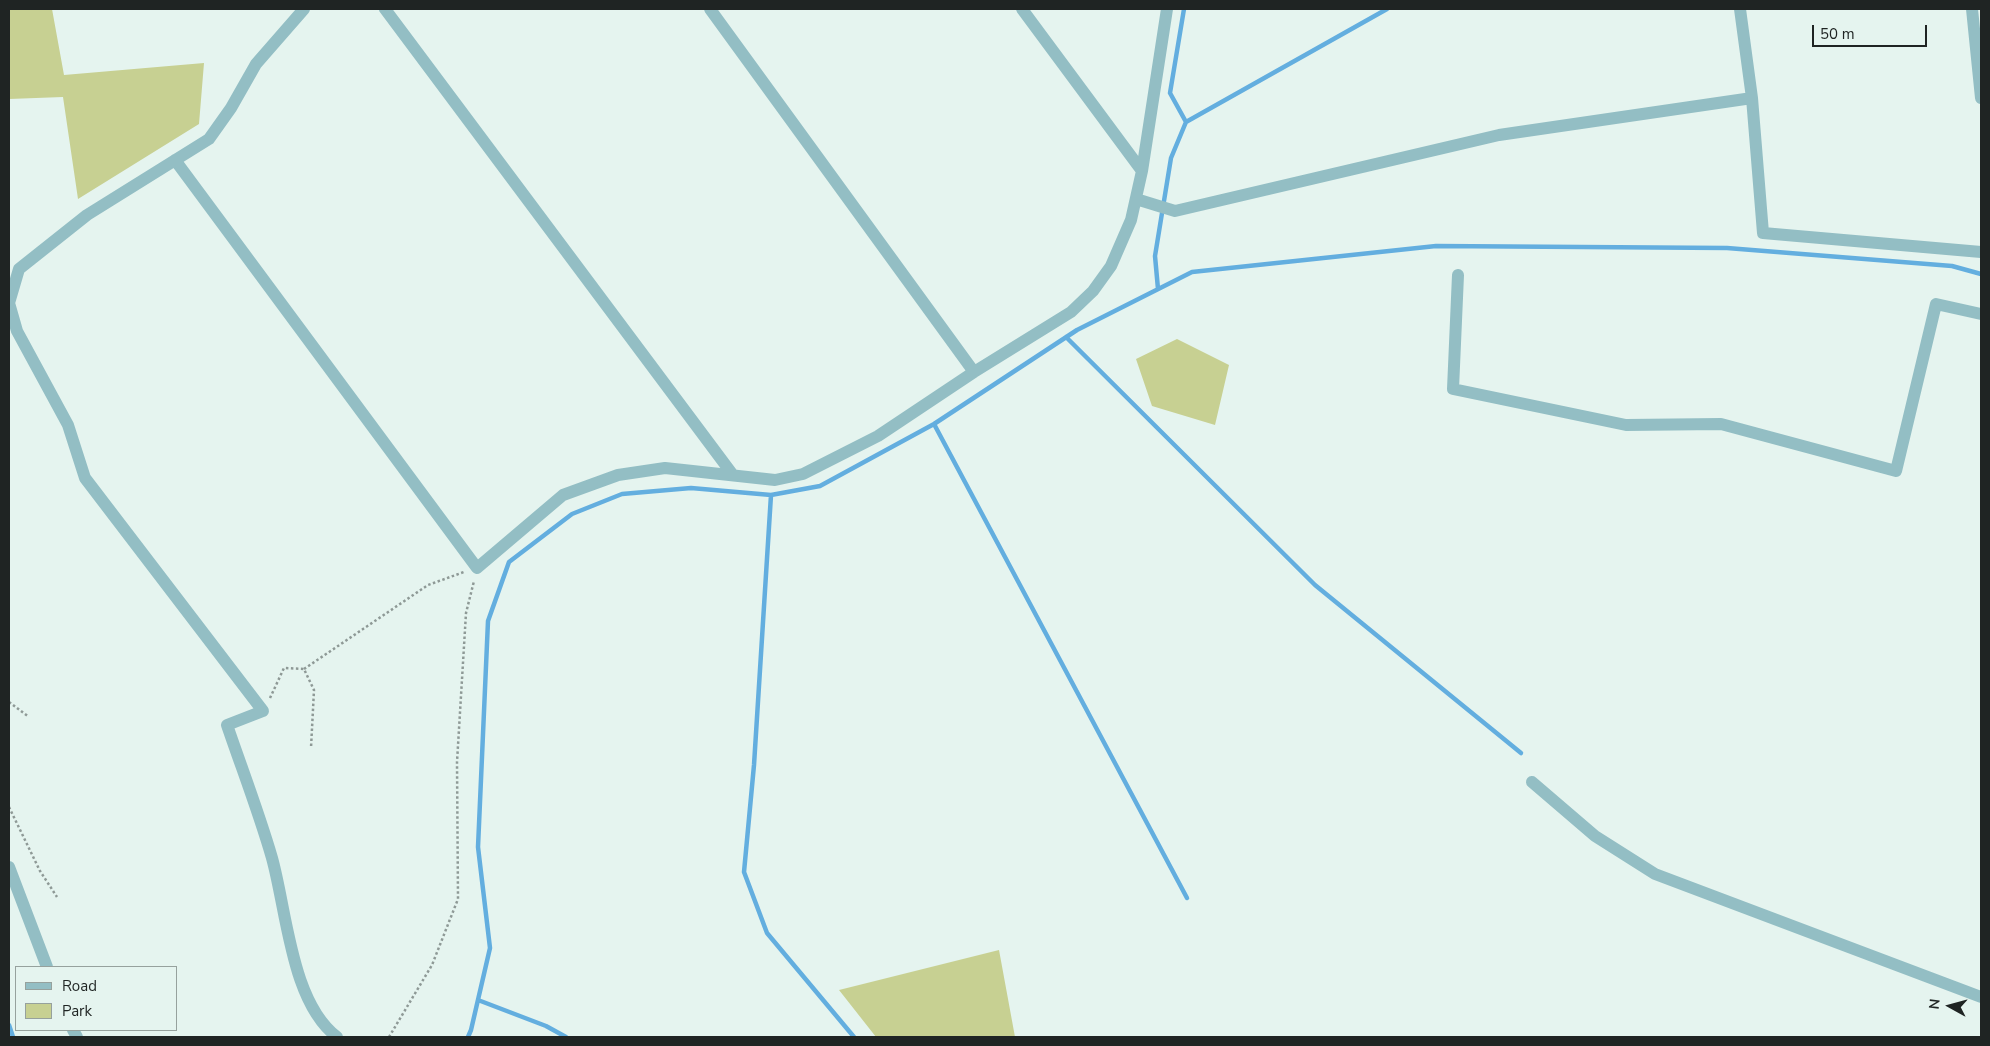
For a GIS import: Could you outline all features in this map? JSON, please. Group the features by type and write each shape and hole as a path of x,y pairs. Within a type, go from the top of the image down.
{"street":[{"path":"304,9 256,64 231,108 209,139 87,215 19,270 9,303 17,331 68,426 85,478 263,711 227,725 272,858 302,990 330,1032 337,1037"},
{"path":"385,9 733,475"},
{"path":"710,9 974,372"},
{"path":"1022,9 1142,171"},
{"path":"175,160 477,568 563,495 618,475 665,468 775,480 803,474 878,436 974,372 1071,312 1093,291 1111,266 1131,220 1142,171 1168,9"},
{"path":"1740,9 1752,98 1763,233 1981,252"},
{"path":"1972,9 1981,98"},
{"path":"1136,199 1175,211 1499,135 1752,98"},
{"path":"1458,274 1453,389 1626,425 1721,424 1896,471 1936,304 1981,314"},
{"path":"1532,782 1595,836 1655,874 1981,997"},
{"path":"9,867 47,966"}],"path":[{"path":"263,711 284,668 304,669 428,585 477,568"},
{"path":"389,1037 432,965 458,899 456,762 466,613 477,568"},
{"path":"304,669 314,690 311,748"},
{"path":"9,702 29,716"},
{"path":"9,807 40,871 57,897"}],"green space":[{"path":"9,9 52,9 64,75 204,63 199,124 78,199 63,97 9,99"},
{"path":"1177,339 1229,365 1215,425 1152,406 1136,359"},
{"path":"999,950 1015,1037 876,1037 839,990"}],"waterway":[{"path":"1184,9 1170,93 1186,122"},
{"path":"1158,289 1155,256 1171,158 1186,122 1387,9"},
{"path":"468,1037 490,948 478,847 488,621 509,562 572,514 622,494 691,488 771,495 820,486 934,424 1077,330 1192,272 1436,246 1727,248 1952,266 1981,274"},
{"path":"1066,337 1315,585 1521,753"},
{"path":"934,424 1187,898"},
{"path":"771,495 754,765 744,872 767,933 854,1037"},
{"path":"478,1000 546,1026 566,1037"},
{"path":"9,1025 13,1037"}]}
